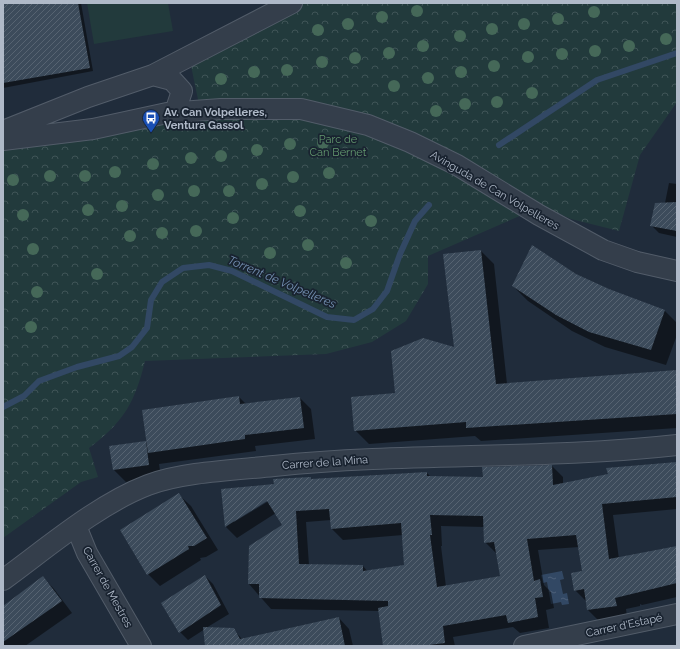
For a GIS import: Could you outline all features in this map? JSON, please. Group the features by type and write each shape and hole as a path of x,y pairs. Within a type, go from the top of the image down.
{"street":[{"path":"3,131 88,97 162,78 200,50 292,3"},
{"path":"162,78 182,91 175,112"},
{"path":"88,97 82,115 93,129"},
{"name":"Avinguda de Can Volpelleres","path":"3,140 93,129 175,112 221,108 308,110 368,125 410,142 457,165 490,187 568,232 603,250 637,262 677,272"},
{"name":"Carrer de la Mina","path":"3,580 76,526 114,502 148,485 182,477 224,471 327,461 625,451 677,445"},
{"name":"Carrer de Mestres","path":"76,526 86,552 141,646"},
{"name":"Carrer d'Estapé","path":"524,646 677,614"}],"green space":[{"path":"87,3 168,3 173,31 94,44"},
{"name":"Parc de Can Bernet","path":"289,3 677,3 677,102 640,155 619,231 571,219 536,203 522,215 428,256 428,284 406,321 372,342 326,354 145,361 137,388 126,410 111,429 89,448 98,477 81,482 3,538 3,145 200,109 189,56"}],"water":[{"path":"562,571 564,579 560,580 563,594 567,593 569,604 562,605 561,602 551,604 547,582 543,583 541,575"}],"building":[{"path":"3,3 78,3 90,68 3,83"},
{"path":"677,202 677,231 650,226 655,203"},
{"path":"532,245 576,274 609,289 665,310 651,350 589,332 556,315 512,286"},
{"path":"481,250 496,384 677,370 677,414 466,428 466,422 354,431 351,397 395,393 391,351 423,338 454,347 443,254"},
{"path":"239,396 240,404 300,397 304,428 245,435 245,439 148,453 142,410"},
{"path":"146,441 149,465 113,470 109,446"},
{"path":"677,462 677,497 602,504 609,559 677,546 677,583 615,598 617,606 587,610 584,589 574,591 571,573 582,571 576,535 527,539 534,581 540,579 543,597 535,598 538,617 508,623 506,615 443,626 445,643 421,646 383,646 378,608 388,606 388,601 259,598 259,584 248,584 249,546 282,525 267,501 225,527 221,489 274,484 273,479 311,477 311,479 427,472 427,476 483,477 482,467 552,465 553,485 608,474 606,468","holes":["329,509 331,529 401,523 404,565 363,571 363,565 299,564 296,511","430,515 483,516 484,543 494,542 500,576 437,587 430,535 432,535"]},
{"path":"179,493 207,538 194,546 188,546 189,549 147,575 120,530"},
{"path":"205,575 221,605 179,633 161,603"},
{"path":"43,576 62,601 3,642 3,606"},
{"path":"339,617 345,646 205,646 203,627 234,628 240,639"}],"waterway":[{"name":"Torrent de Volpelleres","path":"499,145 597,80 677,53"},
{"name":"Torrent de Volpelleres","path":"3,407 24,396 39,381 77,367 119,356 132,347 147,328 151,300 162,282 183,268 209,265 232,271 327,317 354,320 373,309 387,291 400,254 415,221 429,205"}],"place":[{"name":"Av. Can Volpelleres, Ventura Gassol","path":"151,133"}]}
